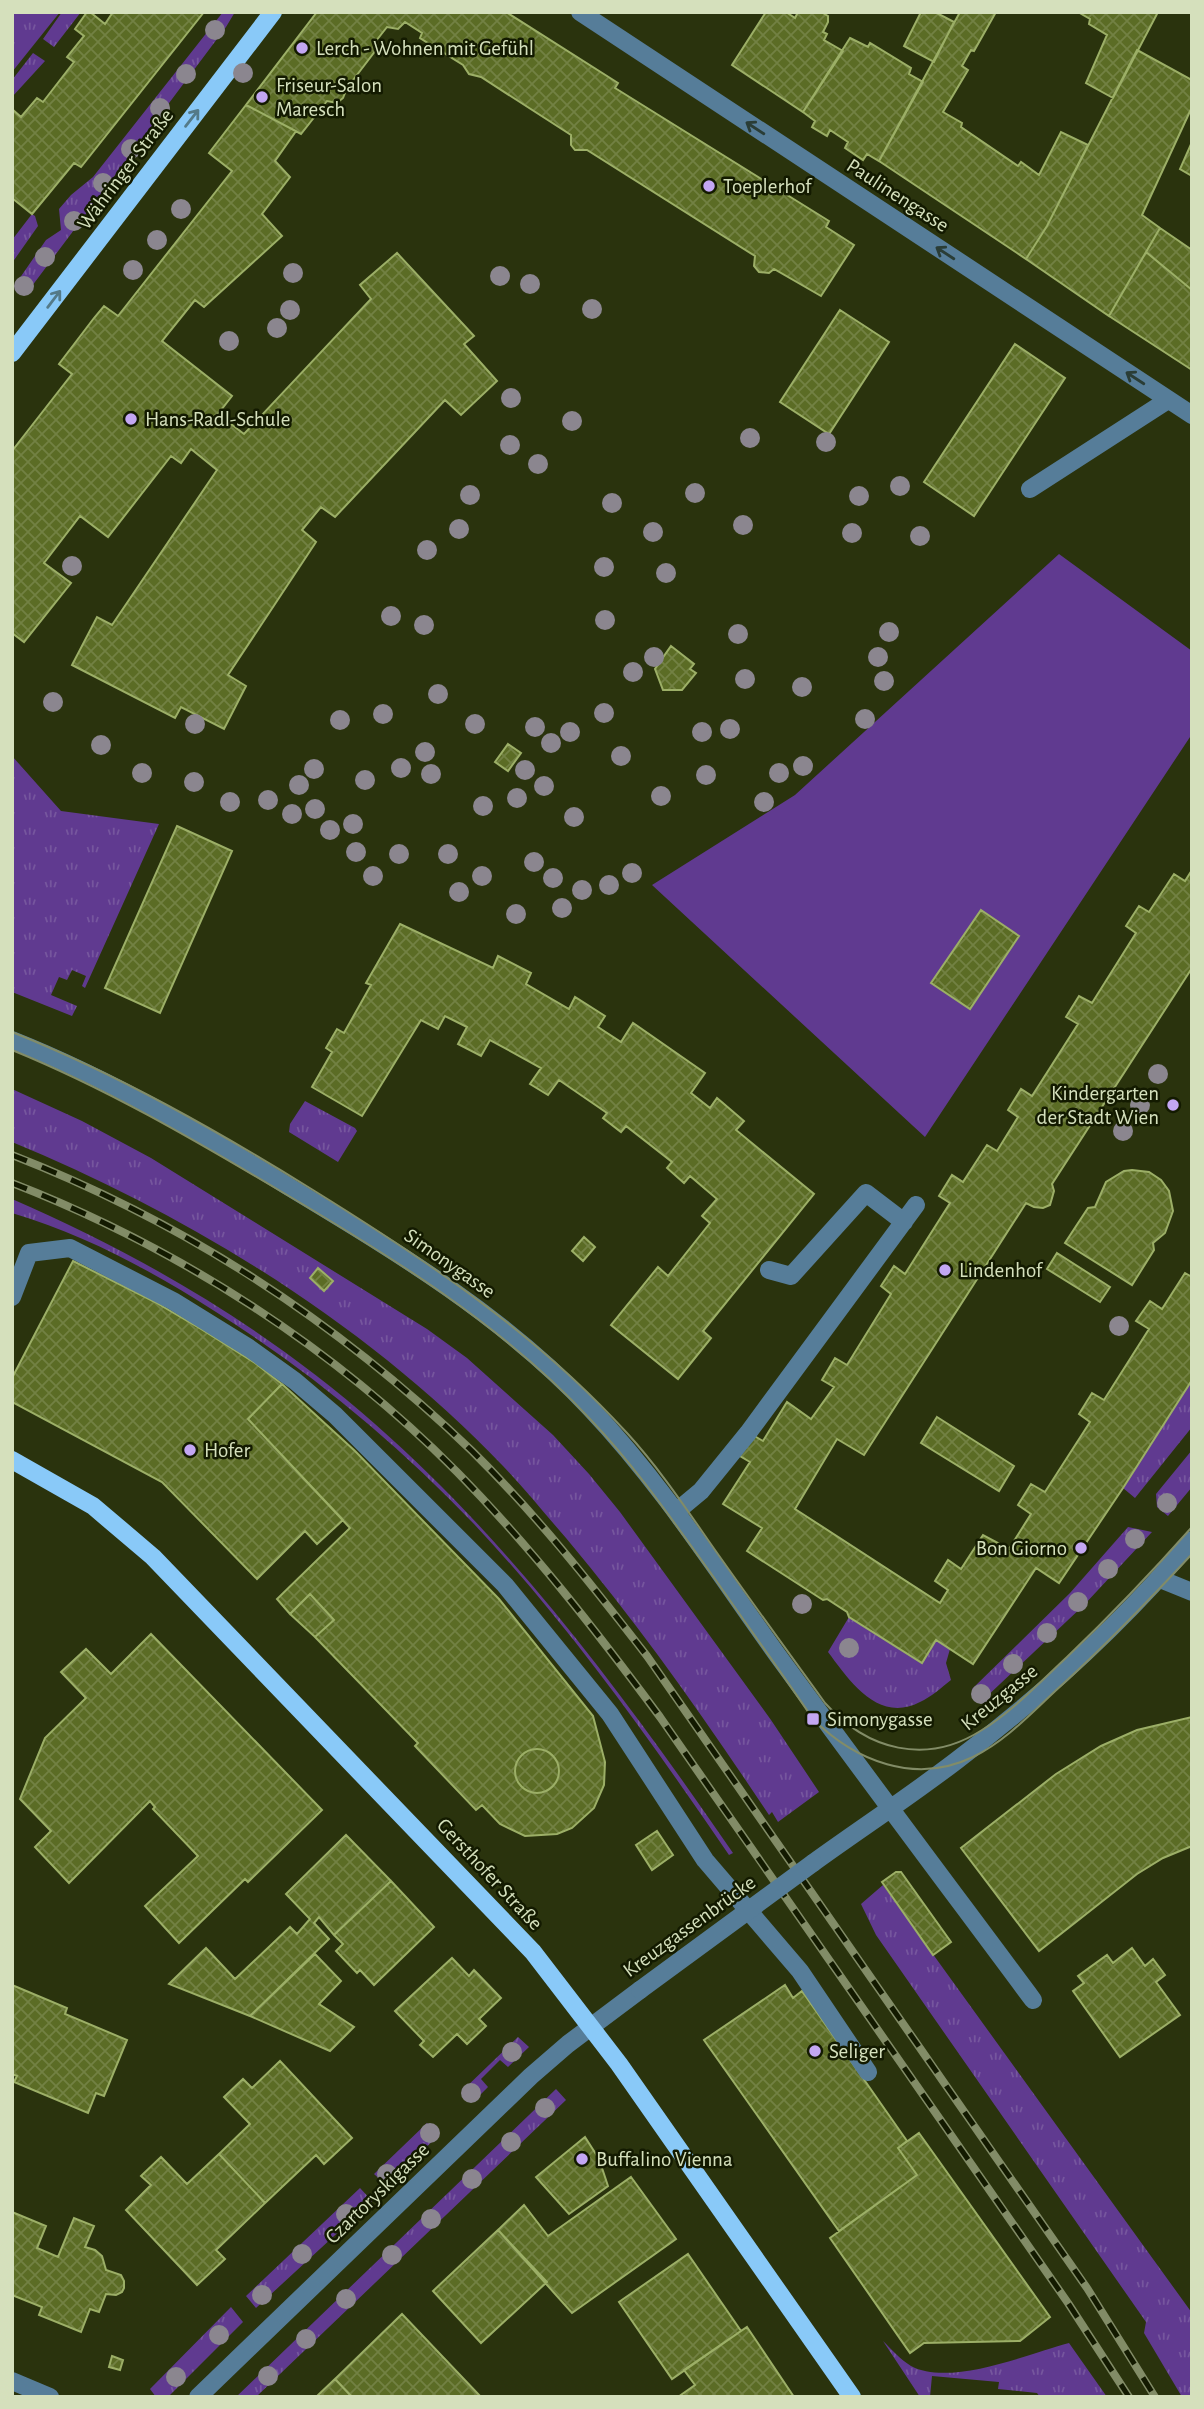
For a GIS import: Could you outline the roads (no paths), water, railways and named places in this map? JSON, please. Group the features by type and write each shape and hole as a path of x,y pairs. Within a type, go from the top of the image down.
{"main road":[{"name":"Währinger Straße","path":"12,353 274,12"},
{"name":"Gersthofer Straße","path":"12,1460 93,1506 153,1557 510,1926 592,2026 852,2397"}],"street":[{"name":"Paulinengasse","path":"580,12 1192,415"},
{"path":"1030,489 1168,400"},
{"name":"Simonygasse","path":"12,1041 106,1082 236,1154 383,1244 525,1345 565,1383 641,1466 677,1511 889,1808 1033,2000"},
{"path":"769,1270 791,1276 866,1193 904,1222"},
{"path":"677,1511 701,1491 748,1433 916,1205"},
{"path":"12,1297 29,1253 70,1248 214,1325 295,1381 335,1415 505,1585 610,1714 705,1860 800,1971 869,2072"},
{"name":"Kreuzgasse","path":"813,1863 954,1763 1065,1672 1160,1578 1192,1540"},
{"path":"1160,1578 1192,1592"},
{"name":"Kreuzgassenbrücke","path":"592,2026 813,1863"},
{"name":"Czartoryskigasse","path":"198,2397 531,2076 592,2026"},
{"path":"12,2381 50,2397"}],"tram line":[{"path":"12,1032 90,1066 166,1104 240,1146 397,1244 518,1331 556,1363 627,1433 673,1490 825,1703 859,1732 878,1742 898,1748 940,1748 982,1730 1026,1696 1083,1641 1131,1594 1192,1527"},
{"path":"12,1050 147,1115 318,1214 442,1293 519,1352 590,1419 640,1477 813,1719 848,1747 867,1757 887,1764 929,1769 951,1765 986,1750 1021,1723 1081,1667 1192,1554"}],"railway":[{"path":"12,1155 138,1212 257,1280 368,1360 421,1404 472,1451 519,1500 647,1656 1087,2288 1155,2397"},
{"path":"12,1183 134,1238 193,1270 305,1343 409,1426 512,1530 563,1591 660,1717 1068,2303 1129,2397"}],"place":[{"name":"Lerch - Wohnen mit Gefühl","path":"302,48"},
{"name":"Friseur-Salon Maresch","path":"262,97"},
{"name":"Toeplerhof","path":"709,186"},
{"name":"Hans-Radl-Schule","path":"131,419"},
{"name":"Kindergarten der Stadt Wien","path":"1173,1105"},
{"name":"Lindenhof","path":"945,1270"},
{"name":"Hofer","path":"190,1450"},
{"name":"Bon Giorno","path":"1081,1548"},
{"name":"Simonygasse","path":"813,1719"},
{"name":"Seliger","path":"815,2051"},
{"name":"Buffalino Vienna","path":"582,2159"}]}
